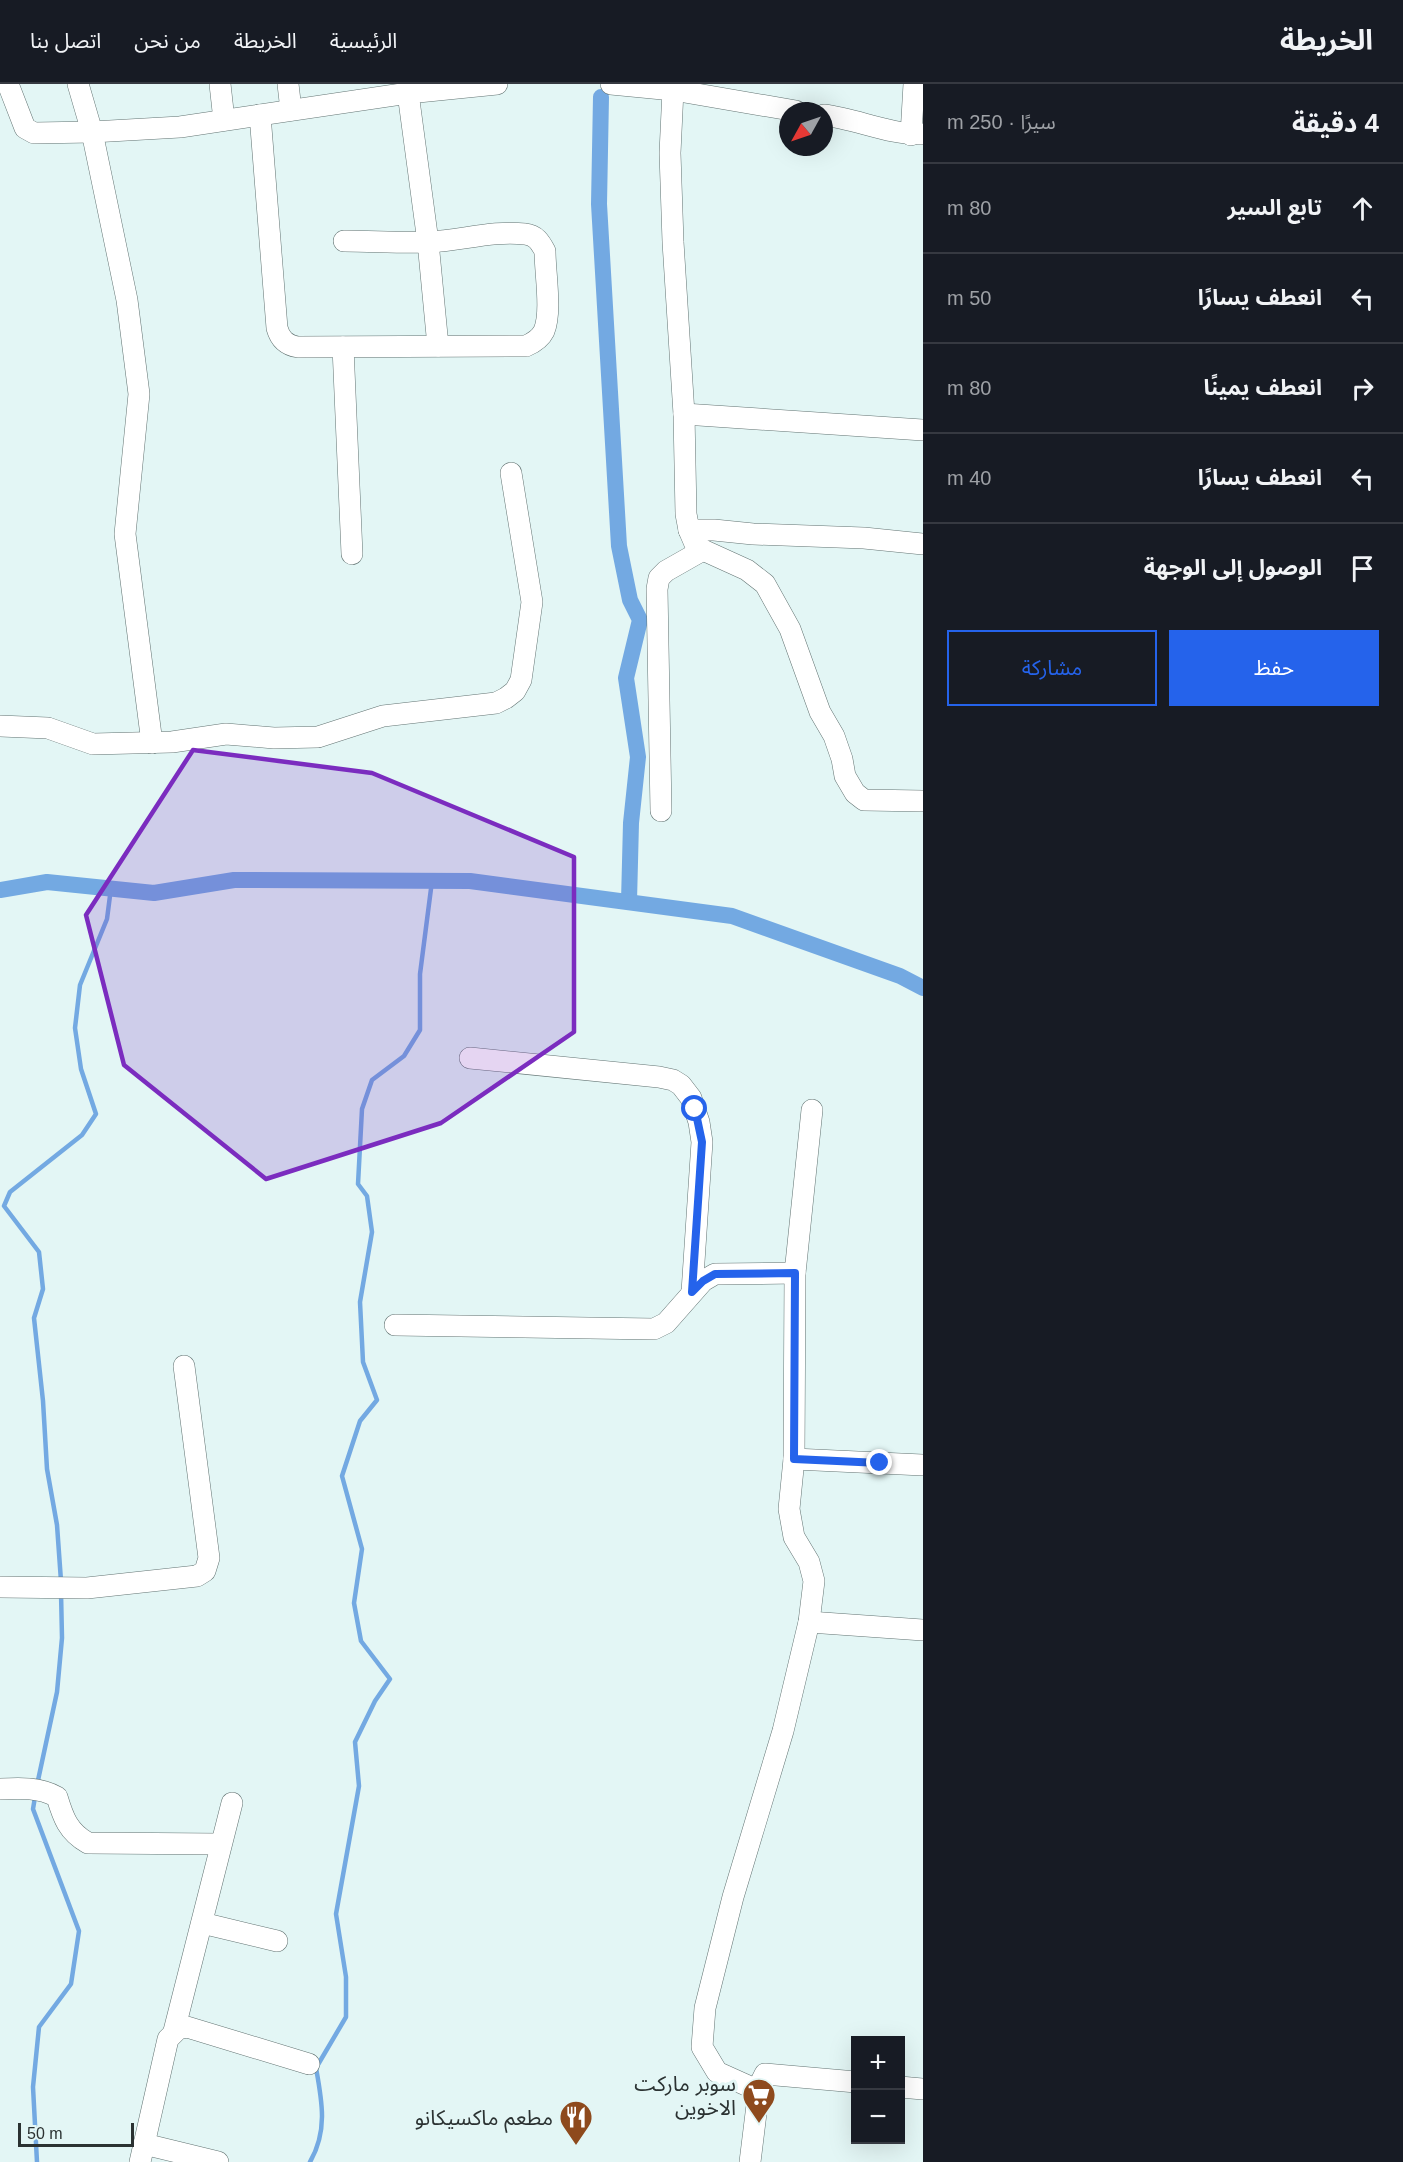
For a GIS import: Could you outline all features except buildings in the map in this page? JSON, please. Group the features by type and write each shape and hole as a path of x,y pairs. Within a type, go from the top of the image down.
{"street":[{"path":"8,84 29,132 92,132 180,127 408,93 497,84"},
{"path":"78,84 92,132 127,300 139,394 125,534 152,743"},
{"path":"219,84 224,120"},
{"path":"288,84 291,110"},
{"path":"611,84 673,90 779,108"},
{"path":"833,116 917,134 914,84"},
{"path":"673,90 670,153 684,414 686,514 689,530 695,544 703,550 747,570 765,584 790,629 820,712 834,736 845,776 855,793 864,800 923,801"},
{"path":"408,93 428,242 438,346"},
{"path":"260,115 279,335 285,342 291,346 343,347 526,346 536,341 544,332 547,313 544,251 541,242 533,236 524,234 428,242 344,241"},
{"path":"343,347 352,554"},
{"path":"684,414 923,430"},
{"path":"0,726 48,728 93,744 172,742 226,734 274,738 318,737 383,716 496,703 515,691 521,680 532,602 511,473"},
{"path":"689,530 864,537 923,544"},
{"path":"661,811 657,589 659,578 666,571 703,550"},
{"path":"470,1059 659,1077 673,1080 681,1085 691,1098 702,1142 692,1292"},
{"path":"757,2090 717,2072 702,2047 705,2008 733,1897 783,1731 809,1622 814,1581 809,1562 794,1537 789,1509 794,1459 795,1273 812,1110"},
{"path":"395,1325 654,1329 666,1323 703,1281 715,1274 795,1273"},
{"path":"0,1587 87,1588 197,1576 208,1568 209,1558 184,1366"},
{"path":"794,1459 923,1466"},
{"path":"809,1622 923,1630"},
{"path":"0,1789 22,1788 50,1792 57,1797 64,1820 78,1837 88,1843 221,1844"},
{"path":"218,2162 142,2153 168,2039 174,2031 232,1803"},
{"path":"202,1923 277,1941"},
{"path":"174,2031 187,2028 309,2064"},
{"path":"750,2162 757,2090 765,2074 851,2082"},
{"path":"905,2087 923,2089"}],"highlighted area":[{"path":"193,750 372,773 574,857 574,1032 441,1123 266,1179 124,1065 86,915"}],"waterway":[{"path":"601,97 599,204 619,546 630,600 640,620 626,678 638,757 631,823 629,901"},
{"path":"0,890 47,882 154,893 234,880 470,881 732,916 900,976 923,988"},
{"path":"310,2162 319,2139 322,2116 316,2068 346,2017 346,1977 336,1914 359,1786 355,1742 375,1701 390,1679 361,1641 354,1603 362,1549 342,1476 360,1421 377,1400 363,1362 360,1302 372,1232 367,1196 358,1184 362,1109 372,1080 404,1056 420,1030 420,974 432,881"},
{"path":"61,1581 57,1525 47,1469 43,1401 34,1318 43,1289 39,1252 4,1206 10,1192 82,1135 96,1114 81,1069 75,1028 80,985 107,919 111,888"},
{"path":"37,1785 57,1692 62,1638 61,1592"},
{"path":"35,1797 33,1809 79,1931 71,1984 39,2027 33,2087 37,2162"}],"place":[{"name":"سوبر ماركت الاخوين","path":"759,2124"},
{"name":"مطعم ماكسيكانو","path":"576,2146"}],"route":[{"path":"695,1109 702,1142 692,1292 703,1281 715,1274 795,1273 794,1459 880,1463"}]}
